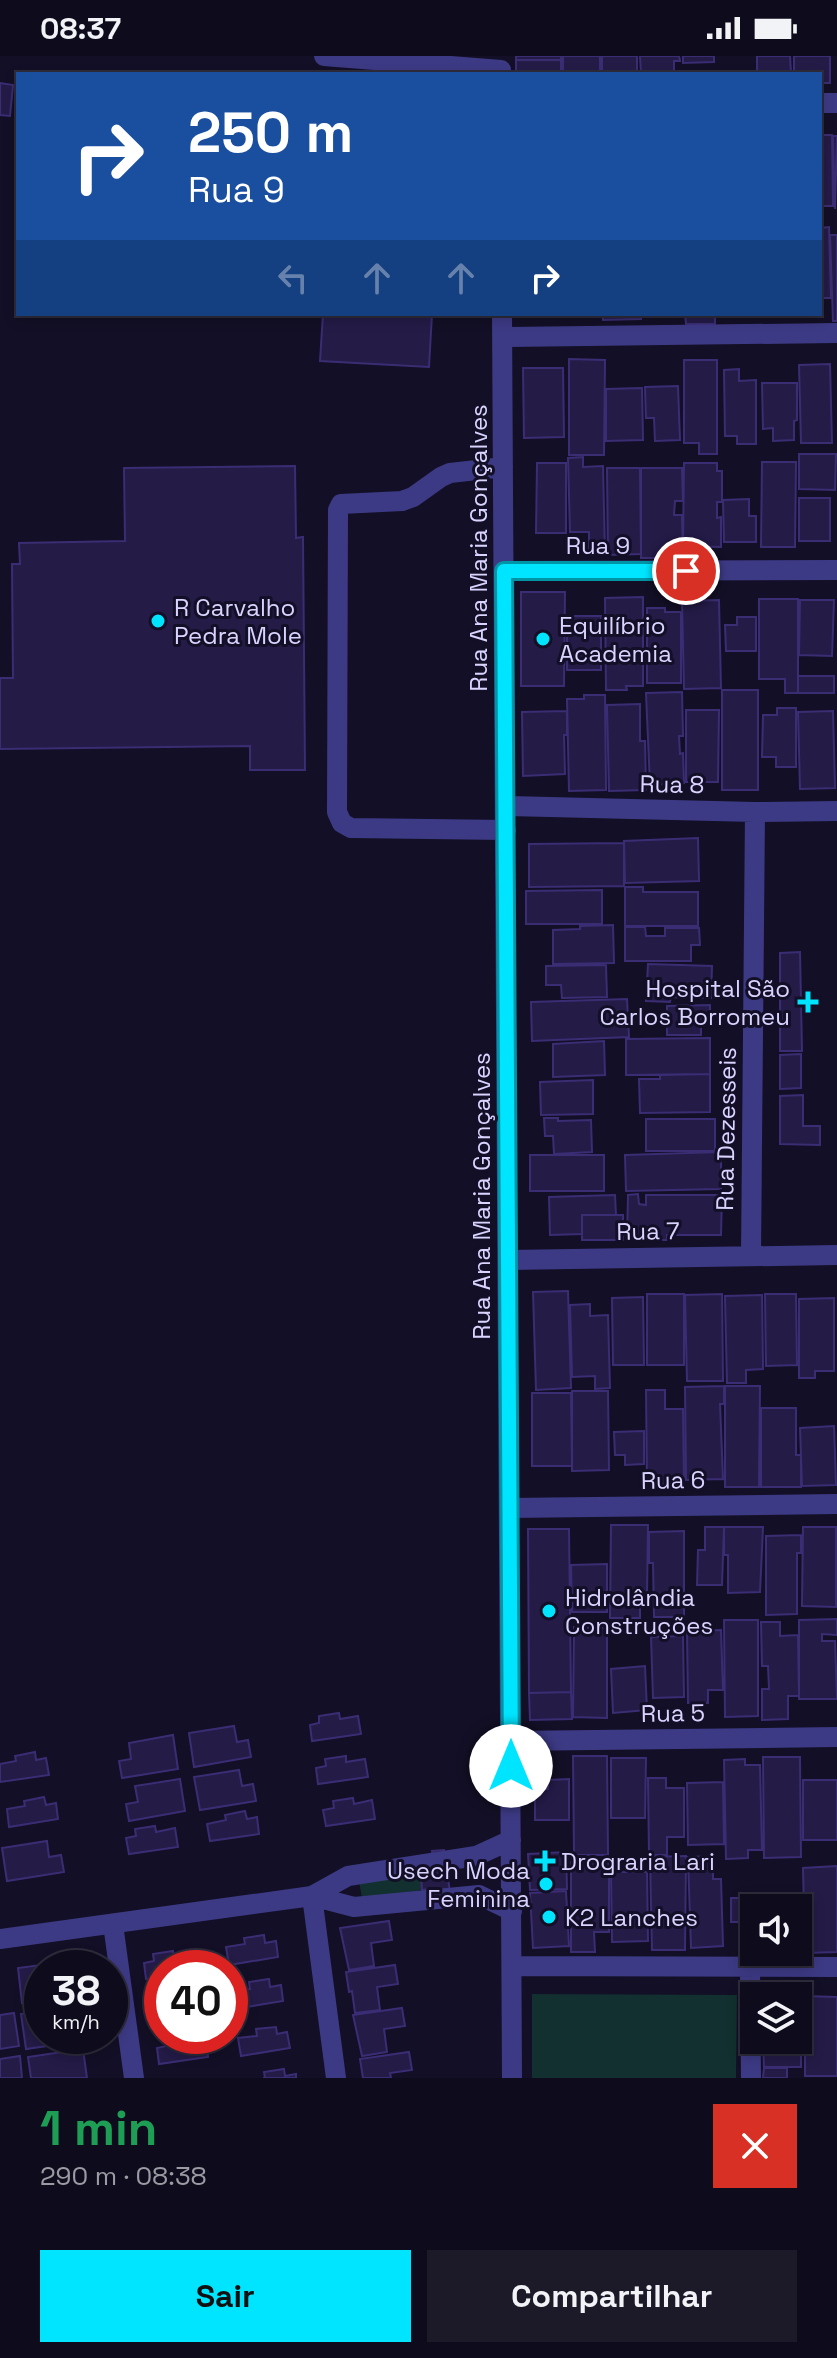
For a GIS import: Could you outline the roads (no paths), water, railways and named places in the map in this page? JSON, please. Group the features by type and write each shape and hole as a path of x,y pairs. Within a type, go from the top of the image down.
{"street":[{"path":"324,56 501,67"},
{"name":"Rua Ana Maria Gonçalves","path":"502,316 512,2078"},
{"path":"503,337 837,333"},
{"path":"503,467 450,473 402,501 341,504 338,510 337,812 342,823 351,828 506,830"},
{"name":"Rua 9","path":"504,571 837,570"},
{"name":"Rua 8","path":"505,806 837,811"},
{"name":"Rua Dezesseis","path":"751,1255 755,812"},
{"name":"Rua 7","path":"508,1260 837,1255"},
{"name":"Rua 6","path":"509,1508 837,1504"},
{"name":"Rua 5","path":"510,1741 837,1737"},
{"path":"0,1939 312,1896 348,1876 476,1856 511,1840"},
{"path":"312,1896 354,1907 479,1895 512,1911"},
{"path":"312,1896 336,2078"},
{"path":"113,1924 134,2078"},
{"path":"512,1966 837,1967"},
{"path":"750,1968 751,2078"}],"place":[{"name":"R Carvalho Pedra Mole","path":"158,621"},
{"name":"Equilíbrio Academia","path":"543,639"},
{"name":"Hospital São Carlos Borromeu","path":"808,1002"},
{"name":"Hidrolândia Construções","path":"549,1611"},
{"name":"Drograria Lari","path":"545,1861"},
{"name":"Usech Moda Feminina","path":"546,1884"},
{"name":"K2 Lanches","path":"549,1917"}]}
